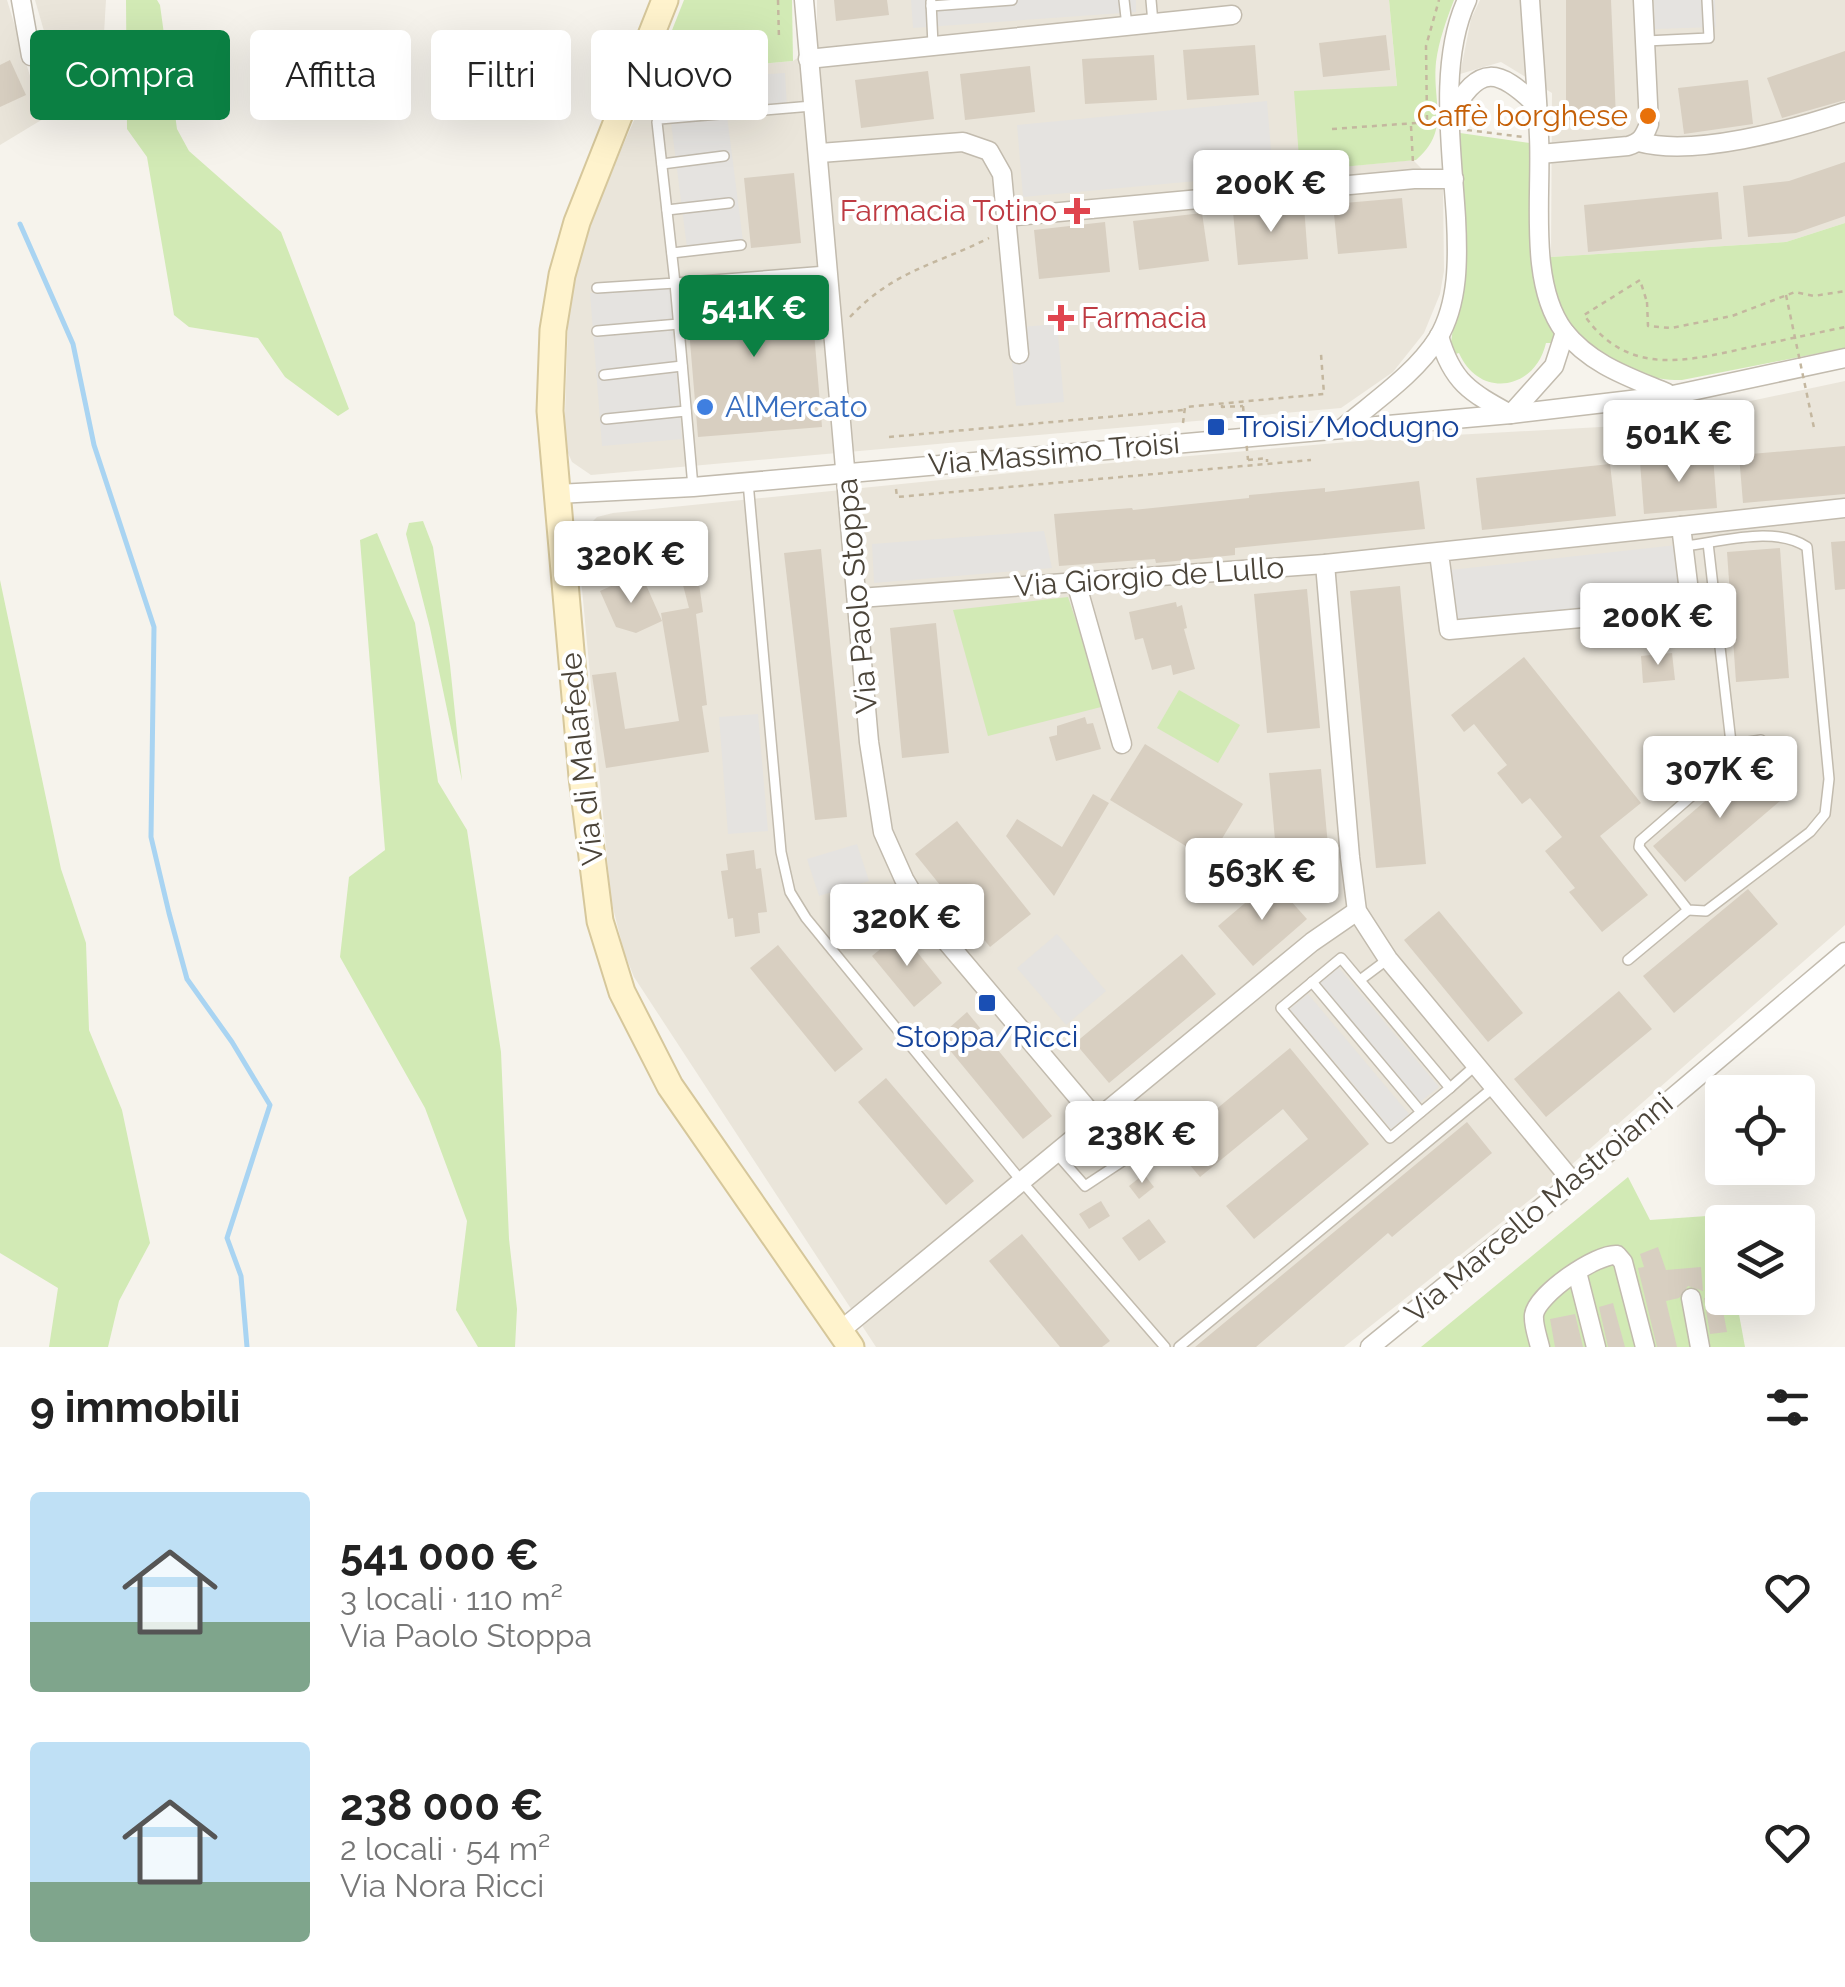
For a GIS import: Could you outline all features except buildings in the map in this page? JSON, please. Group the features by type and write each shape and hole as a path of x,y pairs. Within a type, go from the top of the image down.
{"street":[{"path":"21,0 30,56"},
{"name":"Via di Malafede","path":"664,0 577,222 562,274 550,370 557,494 600,921 609,958 633,1016 670,1086 846,1339"},
{"name":"Via Paolo Stoppa","path":"804,0 870,742 883,832 930,921 1097,1120"},
{"path":"1344,427 1421,360 1439,336 1456,281 1449,55 1457,22 1468,0"},
{"path":"1530,0 1540,154 1541,262 1548,297 1565,332 1597,363 1672,394"},
{"path":"1640,142 1648,124 1643,0"},
{"path":"808,59 1153,23 1232,7"},
{"path":"1452,114 1471,85 1494,77 1519,86 1536,105"},
{"path":"1540,154 1640,142 1671,146 1747,138 1788,131 1845,112"},
{"path":"820,153 963,142 989,152 1002,174 1019,354"},
{"path":"1006,223 1454,179"},
{"path":"1439,336 1454,376 1482,399 1511,414 1554,366 1565,332"},
{"name":"Via Massimo Troisi","path":"557,494 693,487 1511,414 1672,394 1845,358"},
{"name":"Via Giorgio de Lullo","path":"859,598 1325,564 1845,508"},
{"path":"1439,552 1449,630 1691,608 1681,526"},
{"path":"1325,564 1357,911 1388,959 1573,1182"},
{"path":"1076,582 1122,744"},
{"path":"846,1339 1097,1120 1323,933 1357,911"},
{"name":"Via Marcello Mastroianni","path":"1370,1347 1845,952"},
{"path":"1540,1347 1534,1315 1540,1299 1609,1254 1623,1262 1645,1347"},
{"path":"1577,1272 1596,1347"},
{"path":"1691,1298 1700,1347"}],"lane":[{"path":"934,44 930,3 1012,0"},
{"path":"1124,0 1127,26"},
{"path":"1151,0 1153,23"},
{"path":"1644,41 1708,38 1707,0"},
{"path":"693,487 657,122 814,106"},
{"path":"662,164 724,156"},
{"path":"667,210 729,202"},
{"path":"672,254 741,246"},
{"path":"598,288 829,271"},
{"path":"597,331 679,324"},
{"path":"604,375 682,366"},
{"path":"606,419 686,411"},
{"path":"748,482 781,852 790,892 806,918 1022,1183 1165,1347"},
{"path":"1628,960 1688,910 1706,911 1810,832 1826,814 1828,798 1807,548 1796,540 1779,536 1684,546"},
{"path":"1688,910 1639,848 1640,840 1732,760 1708,543"},
{"path":"1730,745 1761,740 1782,760"},
{"path":"1450,1088 1341,958 1281,1008 1390,1138 1450,1088 1476,1065"},
{"path":"1360,980 1388,959"},
{"path":"1312,982 1421,1112"},
{"path":"1178,1347 1494,1087"},
{"path":"1057,1154 1085,1186 1144,1147 1114,1106"}],"path":[{"path":"778,0 779,39"},
{"path":"1428,122 1426,46 1440,0"},
{"path":"1410,123 1414,180"},
{"path":"835,339 851,316 885,284 1006,223"},
{"path":"1845,290 1814,296 1795,292 1732,316 1671,328 1648,326 1640,280 1584,314 1608,340 1628,353 1684,362 1845,327"},
{"path":"1786,296 1814,428"},
{"path":"889,437 1324,394 1321,354"},
{"path":"1221,403 1222,408 1244,406 1248,460 1267,458 1268,462 1258,464"},
{"path":"1182,410 1183,423"},
{"path":"896,485 897,497 1311,460"},
{"path":"965,491 966,498"}],"shaded area":[{"path":"0,0 7,0 30,76 30,120 41,120 0,145"},
{"path":"35,0 106,0 104,30 44,30"},
{"path":"817,0 1389,0 1397,87 1300,171 1413,160 1443,190 1444,271 1440,294 1424,333 1393,372 1341,408 591,475 572,462 564,444 568,324 576,258 634,120 768,120 768,63 793,61 817,45"},
{"path":"911,0 1136,0 1136,12 913,28"},
{"path":"1480,0 1845,0 1845,223 1786,242 1551,257 1552,93 1501,62 1460,74 1471,19"},
{"path":"1654,0 1715,0 1716,27 1655,29"},
{"path":"785,73 787,105 768,106 768,74"},
{"path":"1267,101 1273,174 1023,197 1017,125"},
{"path":"671,120 728,120 743,241 687,248"},
{"path":"670,286 682,439 602,446 590,293"},
{"path":"1057,324 1064,402 1016,406 1009,328"},
{"path":"1845,381 1845,925 1545,1188 1344,1347 876,1347 634,977 624,952 611,900 578,546 585,529 597,517 1121,462 1382,439 1637,425"},
{"path":"1044,531 1052,568 874,583 872,544"},
{"path":"1677,545 1683,597 1456,621 1450,570"},
{"path":"758,714 768,831 728,834 719,717"},
{"path":"857,844 869,881 819,896 807,859"},
{"path":"1057,934 1106,991 1066,1025 1017,968"},
{"path":"1339,968 1439,1087 1420,1102 1320,983"},
{"path":"1308,994 1409,1114 1391,1129 1290,1009"}],"green space":[{"path":"126,0 157,0 163,30 126,30"},
{"path":"684,0 792,0 793,61 768,63 768,30 672,30"},
{"path":"1389,0 1454,0 1436,62 1438,115 1433,138 1416,160 1300,171 1294,91 1397,86"},
{"path":"127,120 176,120 189,151 281,232 349,409 338,416 285,377 258,338 189,327 174,315 147,157 127,129"},
{"path":"1460,133 1530,143 1535,279 1554,330 1554,343 1546,343 1531,371 1506,383 1479,378 1459,353 1452,355 1450,349 1465,247"},
{"path":"1845,223 1845,348 1682,380 1642,375 1589,346 1563,315 1551,277 1551,257 1786,242"},
{"path":"423,521 433,547 462,781 406,534 409,523"},
{"path":"377,533 415,623 438,782 467,830 501,1052 509,1239 517,1309 515,1347 478,1347 456,1310 467,1221 425,1108 340,957 349,877 385,850 360,540"},
{"path":"0,580 61,869 86,943 89,1030 122,1110 150,1243 119,1301 108,1347 49,1347 58,1288 0,1253"},
{"path":"1068,597 1105,706 988,736 953,610"},
{"path":"1179,690 1240,725 1218,763 1157,728"},
{"path":"1628,1177 1650,1220 1705,1216 1705,1315 1739,1315 1745,1347 1421,1347"}],"waterway":[{"path":"20,224 73,344 94,445 154,627 151,837 187,979 270,1105 227,1238 241,1276 247,1347"}],"place":[{"name":"Caffè borghese","path":"1648,116"},
{"name":"Farmacia Totino","path":"1077,211"},
{"name":"Farmacia","path":"1061,318"},
{"name":"AlMercato","path":"705,407"},
{"name":"Troisi/Modugno","path":"1216,427"},
{"name":"Stoppa/Ricci","path":"987,1003"}]}
